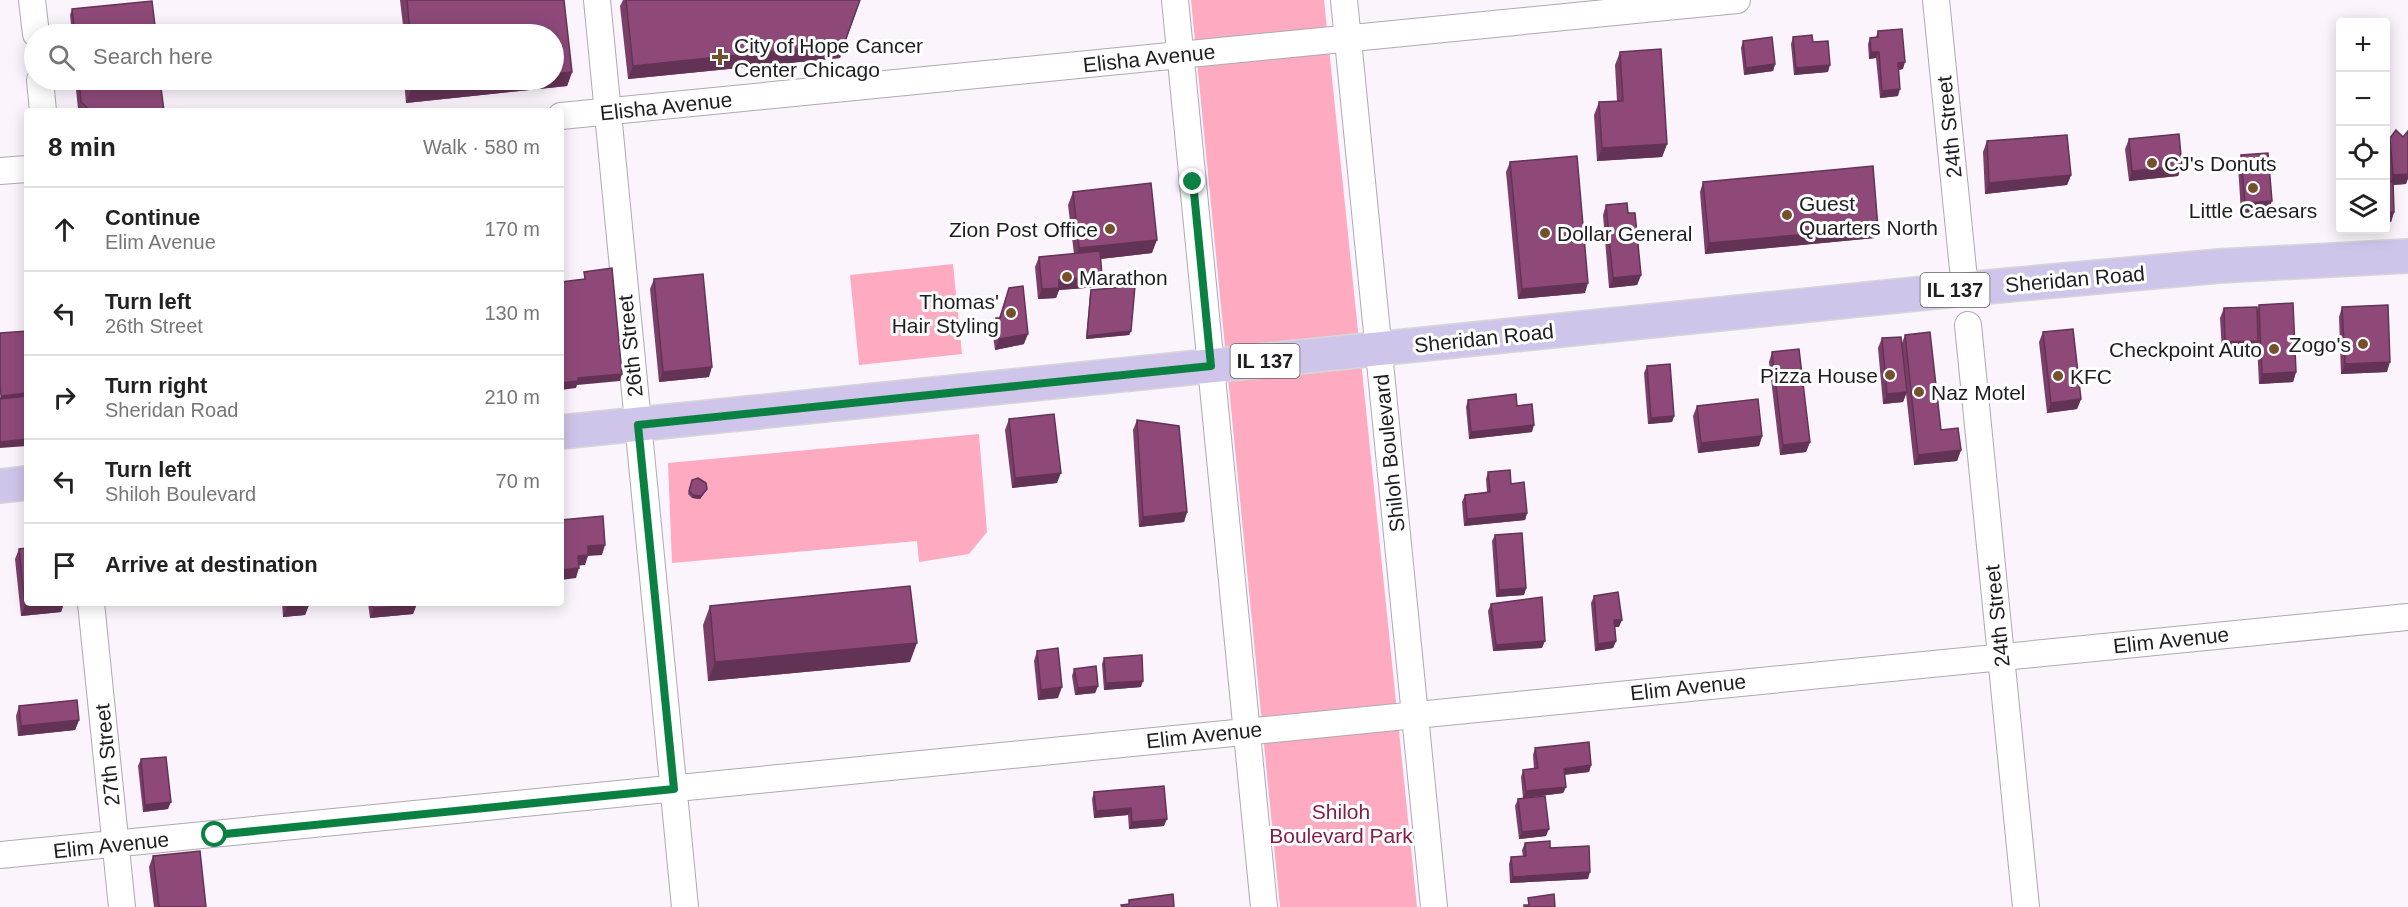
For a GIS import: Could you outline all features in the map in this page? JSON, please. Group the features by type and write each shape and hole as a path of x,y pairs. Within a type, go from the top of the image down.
{"main road":[{"name":"Sheridan Road","path":"564,432 1965,289 2219,266 2408,256"},
{"path":"0,486 24,483"}],"street":[{"path":"33,0 35,24"},
{"name":"26th Street","path":"597,0 685,907"},
{"path":"1175,0 1264,907"},
{"name":"Shiloh Boulevard","path":"1344,0 1434,907"},
{"name":"Elisha Avenue","path":"564,116 1737,0"},
{"name":"24th Street","path":"1936,0 1965,289"},
{"path":"41,90 43,108"},
{"path":"0,171 24,168"},
{"name":"24th Street","path":"1968,325 2026,907"},
{"name":"27th Street","path":"92,606 122,907"},
{"name":"Elim Avenue","path":"0,855 2408,617"}],"green space":[{"name":"Shiloh Boulevard Park","path":"1191,0 1324,0 1417,907 1280,907"},
{"path":"953,264 962,354 859,365 850,275"},
{"path":"979,434 987,532 969,554 919,562 917,541 672,563 668,463"}],"building":[{"path":"407,0 564,0 572,72 564,73 564,24 409,24"},
{"path":"626,0 860,0 844,44 633,66"},
{"path":"152,1 155,24 74,24 72,9"},
{"path":"1902,29 1905,62 1898,63 1900,89 1882,91 1879,52 1871,52 1870,38 1878,37 1878,31"},
{"path":"1812,35 1813,42 1828,41 1830,65 1796,68 1793,37"},
{"path":"1772,37 1775,64 1746,68 1743,41"},
{"path":"1661,49 1667,144 1602,148 1599,102 1623,101 1620,52"},
{"path":"80,90 161,90 164,108 88,108 81,102"},
{"path":"2396,130 2403,137 2408,131 2408,174 2393,175 2390,138"},
{"name":"CJ's Donuts","path":"2179,134 2182,166 2132,171 2129,139"},
{"path":"2067,135 2071,175 1989,183 1987,141"},
{"name":"Little Caesars","path":"2268,153 2272,201 2245,203 2241,155"},
{"name":"Dollar General","path":"1577,156 1588,283 1522,289 1510,162"},
{"name":"Guest Quarters North","path":"1873,166 1878,228 1709,243 1703,182"},
{"path":"2390,182 2393,182 2394,212 2390,212"},
{"name":"Zion Post Office","path":"1151,183 1157,240 1079,248 1073,192"},
{"path":"1627,203 1628,213 1635,213 1641,275 1613,278 1606,205"},
{"path":"1100,251 1102,276 1059,280 1059,288 1042,289 1039,257"},
{"path":"612,268 622,374 578,378 578,381 564,383 564,282 585,279 584,272"},
{"path":"703,274 712,367 663,372 654,279"},
{"name":"Thomas' Hair Styling","path":"1023,286 1028,334 999,339 996,318 1000,318 1009,288"},
{"name":"Marathon","path":"1135,286 1131,331 1087,336 1091,290"},
{"name":"Checkpoint Auto","path":"2293,303 2296,372 2262,374 2259,305"},
{"name":"Zogo's","path":"2388,305 2390,362 2345,364 2342,307"},
{"path":"2257,307 2258,341 2225,342 2224,308"},
{"name":"KFC","path":"2073,329 2081,399 2051,403 2043,332"},
{"path":"24,331 24,393 1,396 0,333"},
{"name":"Naz Motel","path":"1930,332 1941,430 1958,428 1961,450 1918,455 1905,335"},
{"name":"Pizza House","path":"1901,337 1907,392 1887,394 1882,338"},
{"path":"1799,349 1810,442 1783,445 1772,352"},
{"path":"1670,364 1674,416 1651,418 1647,366"},
{"path":"1516,394 1517,406 1532,404 1534,425 1471,432 1468,400"},
{"path":"24,396 24,439 0,442 0,399"},
{"path":"1758,399 1762,436 1701,443 1697,406"},
{"path":"1054,414 1061,473 1015,478 1009,419"},
{"path":"1137,420 1179,426 1187,512 1143,517"},
{"path":"1510,470 1511,484 1524,482 1527,513 1467,519 1465,495 1490,492 1488,472"},
{"path":"698,478 706,483 707,489 701,496 693,495 689,491 692,480"},
{"path":"603,516 605,545 588,546 588,555 578,556 579,568 564,570 564,520"},
{"path":"1522,533 1526,588 1499,590 1495,535"},
{"path":"24,548 24,596 19,549"},
{"path":"910,586 917,643 715,662 710,606"},
{"path":"1618,592 1622,620 1614,620 1616,641 1598,644 1594,596"},
{"path":"1542,597 1545,641 1496,645 1491,604"},
{"path":"1058,648 1062,687 1041,690 1037,651"},
{"path":"1142,655 1143,681 1106,683 1104,658"},
{"path":"1096,666 1098,686 1078,688 1074,669"},
{"path":"77,700 79,720 21,726 19,706"},
{"path":"1589,742 1591,765 1564,769 1566,787 1526,791 1523,770 1538,768 1535,748"},
{"path":"166,757 171,802 145,805 141,759"},
{"path":"1164,786 1167,819 1132,822 1131,808 1096,811 1094,792"},
{"path":"1545,796 1549,829 1522,832 1518,799"},
{"path":"1550,841 1550,848 1589,846 1590,872 1513,877 1511,857 1526,856 1525,843"},
{"path":"200,851 206,907 159,907 153,856"},
{"path":"1173,894 1174,907 1122,907 1121,905 1129,904 1129,900"},
{"path":"1554,894 1555,907 1524,907 1524,905 1529,905 1528,898"}],"place":[{"name":"City of Hope Cancer Center Chicago","path":"720,57"},
{"name":"CJ's Donuts","path":"2152,163"},
{"name":"Little Caesars","path":"2253,188"},
{"name":"Guest Quarters North","path":"1787,215"},
{"name":"Zion Post Office","path":"1110,229"},
{"name":"Dollar General","path":"1545,233"},
{"name":"Marathon","path":"1067,277"},
{"name":"Thomas' Hair Styling","path":"1011,313"},
{"name":"Zogo's","path":"2363,344"},
{"name":"Checkpoint Auto","path":"2274,349"},
{"name":"Pizza House","path":"1890,375"},
{"name":"KFC","path":"2058,376"},
{"name":"Naz Motel","path":"1919,392"}],"route":[{"path":"215,835 674,789 638,425 1211,366 1193,182"}]}
